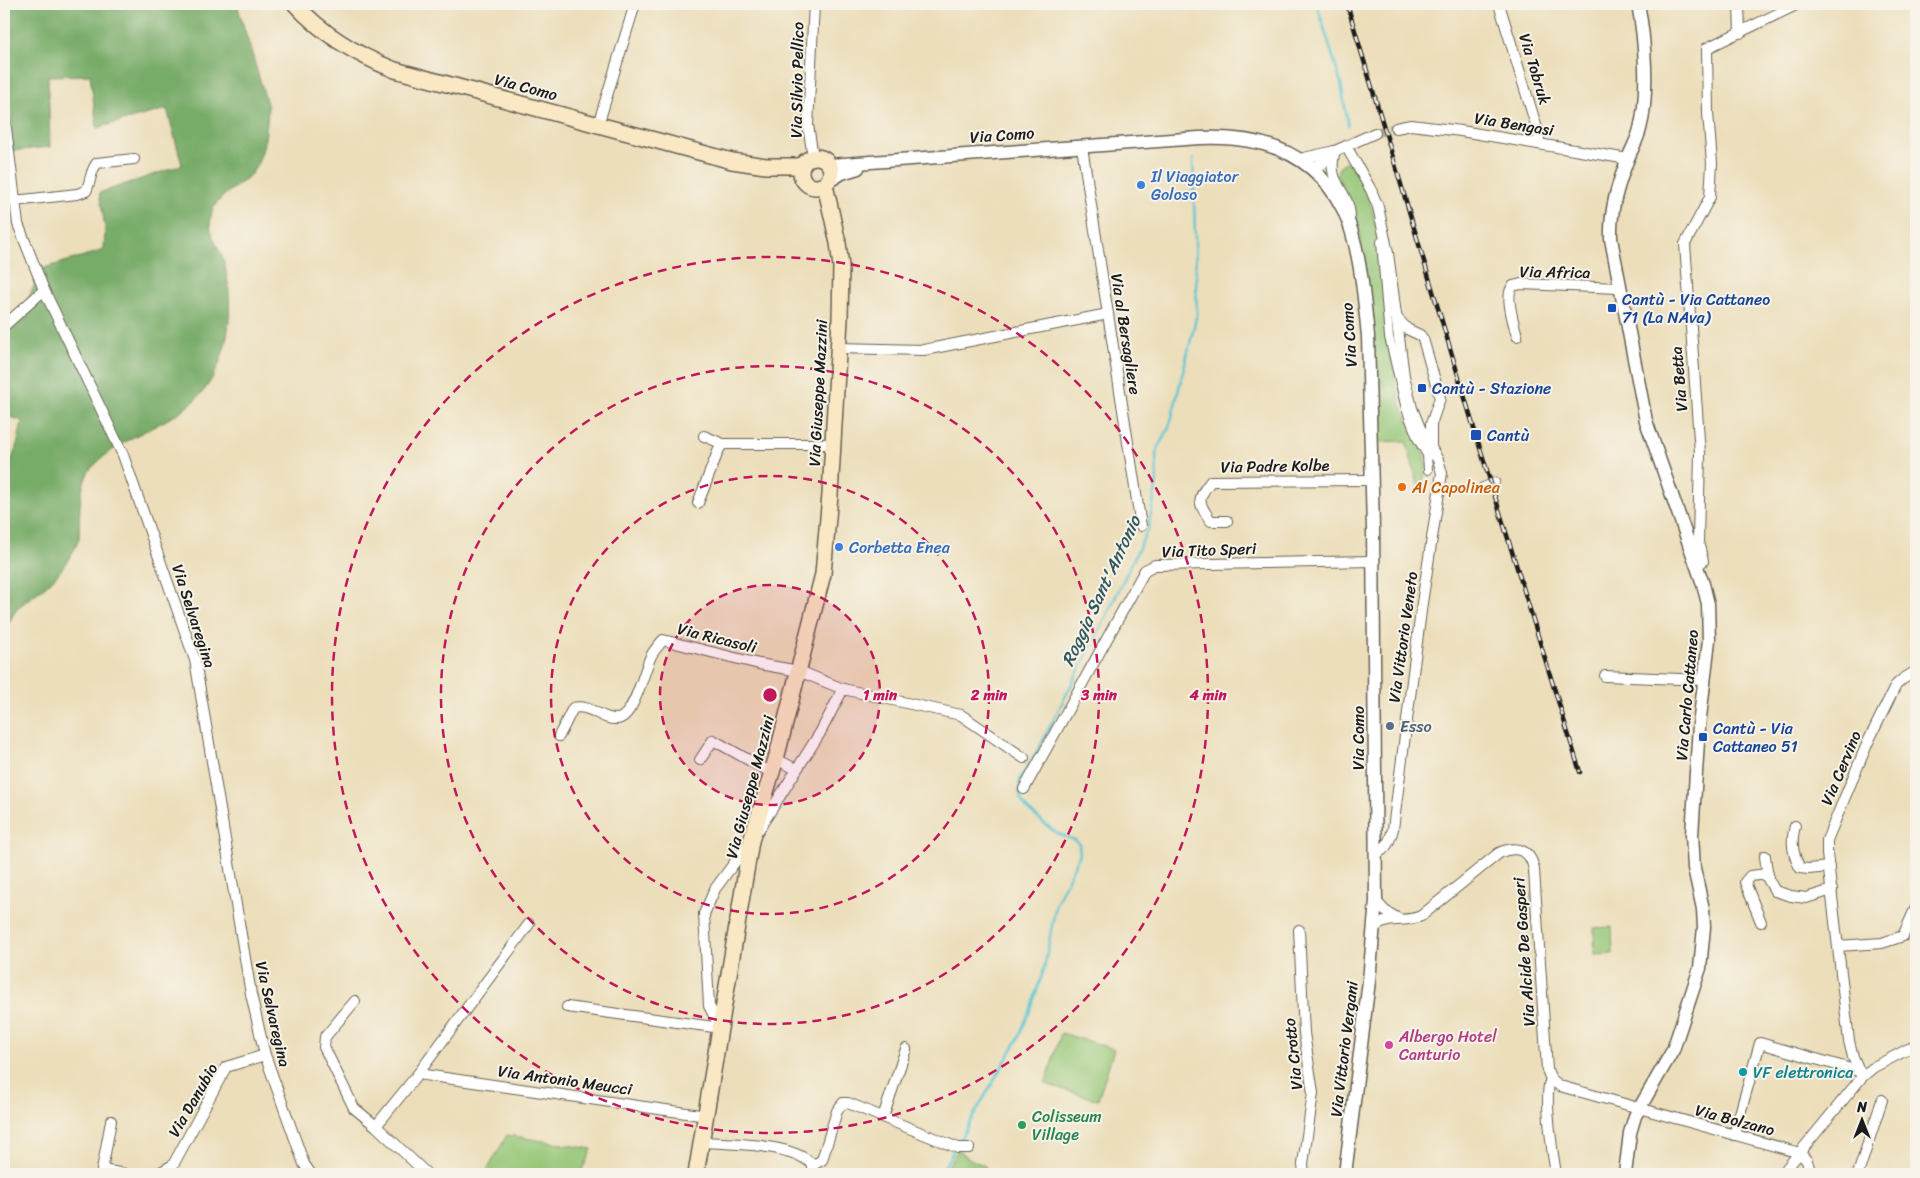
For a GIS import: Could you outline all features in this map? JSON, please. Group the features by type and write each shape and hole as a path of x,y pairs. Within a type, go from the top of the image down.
{"main road":[{"name":"Via Como","path":"296,4 331,36 372,61 410,74 707,155 766,166 817,183"},
{"path":"820,157 830,165 832,174 817,183 801,174 808,161 820,157"},
{"name":"Via Como","path":"766,166 808,161"},
{"name":"Via Giuseppe Mazzini","path":"696,1174 751,841 774,766 822,574 830,496 838,348 840,267 835,230 817,183"}],"street":[{"path":"598,124 635,4"},
{"name":"Via Silvio Pellico","path":"808,161 814,4"},
{"name":"Via Tobruk","path":"1499,4 1540,135 1539,144"},
{"name":"Via Carlo Cattaneo","path":"1626,1174 1630,1133 1638,1109 1673,1050 1700,968 1704,927 1703,909 1694,868 1692,835 1696,763 1710,623 1705,593 1697,566 1646,421 1611,239 1610,224 1615,195 1636,142 1643,117 1644,37 1638,4"},
{"path":"1739,4 1740,33"},
{"name":"Via Betta","path":"1697,566 1703,561 1698,542 1700,453 1685,244 1710,198 1712,163 1708,113 1707,48 1798,4"},
{"name":"Via Selvaregina","path":"4,113 18,224 44,290 123,454 195,660 206,719 228,866 264,1055 304,1164 311,1174"},
{"name":"Via Bengasi","path":"1396,128 1411,125 1426,127 1628,159"},
{"path":"1305,164 1322,164 1341,148 1375,133"},
{"name":"Via Como","path":"830,165 1229,137 1257,141 1285,152 1305,164 1334,194 1348,224 1362,284 1368,336 1374,561 1375,927"},
{"name":"Via al Bersagliere","path":"1082,147 1141,526"},
{"path":"1341,148 1332,162 1334,179 1348,207 1348,224"},
{"path":"1341,148 1362,178 1372,198 1383,254 1389,337 1406,408 1418,440 1427,454 1428,470"},
{"name":"Via Vittorio Veneto","path":"1341,148 1371,190 1378,207 1388,252 1404,376 1412,408 1442,473 1422,603 1393,829 1384,850 1376,854"},
{"path":"14,201 77,194 86,191 92,168 97,163 134,159"},
{"name":"Via Como","path":"817,183 852,169 904,160"},
{"name":"Via Africa","path":"1517,336 1508,296 1513,286 1521,284 1619,288"},
{"path":"4,326 44,290"},
{"path":"838,348 924,350 1108,314"},
{"name":"Via Vittorio Veneto","path":"1396,317 1408,329 1423,338 1439,393 1439,405 1430,428 1432,450"},
{"path":"704,436 723,444 832,444"},
{"path":"698,503 719,449 723,444"},
{"name":"Via Padre Kolbe","path":"1227,521 1211,521 1201,506 1201,494 1211,481 1371,480"},
{"path":"1483,487 1495,482"},
{"name":"Via Tito Speri","path":"1024,789 1145,570 1155,565 1374,561"},
{"name":"Via Ricasoli","path":"559,736 573,708 584,706 609,718 620,719 629,712 651,655 663,640 759,664 799,671 843,689"},
{"name":"Via Cervino","path":"1860,1074 1849,1041 1826,848 1829,832 1868,742 1896,685 1916,671"},
{"path":"1605,676 1705,680"},
{"path":"721,1028 709,1006 704,914 715,889 751,841 820,733 843,689 962,715 1024,758"},
{"path":"700,760 713,740 774,766 796,769"},
{"path":"1795,826 1791,841 1794,855 1800,868 1829,867"},
{"name":"Via Alcide De Gasperi","path":"1375,927 1384,921 1410,920 1421,916 1499,853 1514,848 1522,850 1531,858 1534,870 1547,1070 1550,1079"},
{"path":"1765,856 1768,879 1776,890 1791,896 1806,898 1832,890"},
{"path":"1762,922 1745,882 1750,876 1768,874"},
{"path":"1376,902 1385,911 1402,920"},
{"path":"1838,946 1882,943 1903,936 1916,907"},
{"path":"376,1126 418,1074 529,924"},
{"name":"Via Vittorio Vergani","path":"1346,1174 1375,927"},
{"name":"Via Crotto","path":"1299,930 1304,1033 1313,1093 1303,1164 1304,1174"},
{"path":"355,1001 325,1037 324,1047 354,1108 427,1174"},
{"path":"567,1007 721,1028"},
{"path":"1734,1135 1760,1044 1860,1074"},
{"path":"1782,1174 1860,1074 1916,1045"},
{"path":"884,1117 906,1049"},
{"name":"Via Danubio","path":"157,1174 174,1165 226,1067 264,1055"},
{"name":"Via Antonio Meucci","path":"418,1074 707,1116"},
{"path":"1550,1079 1548,1091 1552,1155 1556,1174"},
{"name":"Via Bolzano","path":"1550,1079 1560,1086 1800,1153"},
{"path":"1858,1174 1882,1100"},
{"path":"702,1142 777,1148 807,1159 813,1170 822,1160 837,1111 843,1104 848,1103 955,1146 970,1148"},
{"path":"111,1121 102,1170 125,1174"},
{"path":"1800,1153 1807,1161 1811,1174"}],"green space":[{"path":"4,4 237,4 268,107 263,150 256,166 247,178 222,197 213,209 211,216 210,228 227,274 230,305 227,336 223,352 211,380 201,394 189,405 175,415 116,448 90,470 82,490 79,539 73,551 57,574 16,611 9,623 4,622 4,482 18,441 22,421 4,415 4,328 25,307 41,269 104,250 105,227 99,193 182,165 167,109 97,128 90,75 48,76 50,147 13,151 10,93 4,48"},
{"path":"1345,162 1352,166 1355,171 1369,200 1375,221 1381,254 1396,384 1403,409 1422,448 1426,463 1420,493 1406,441 1376,442 1360,239 1356,211 1337,175 1339,167"},
{"path":"1612,927 1613,954 1595,955 1594,928"},
{"path":"1061,1033 1114,1049 1098,1100 1045,1084"},
{"path":"507,1135 592,1149 580,1174 485,1174"},
{"path":"958,1150 968,1158 985,1166 988,1174 943,1174"}],"waterway":[{"name":"Roggia Sant'Antonio","path":"1317,4 1341,84 1348,125"},
{"name":"Roggia Sant'Antonio","path":"956,1146 1018,1039 1044,969 1056,903 1080,854 1079,844 1075,840 1056,833 1027,809 1021,800 1019,790 1020,779 1038,750 1105,619 1148,529 1157,482 1156,455 1172,417 1197,314 1193,159"},
{"name":"Roggia Sant'Antonio","path":"940,1174 954,1150"}],"tunnel":[{"path":"1375,133 1396,128"}],"railway":[{"path":"1347,4 1476,435 1580,772"}],"place":[{"name":"Il Viaggiator Goloso","path":"1141,185"},
{"name":"Cantù - Via Cattaneo 71 (La NAva)","path":"1612,308"},
{"name":"Cantù - Stazione","path":"1422,388"},
{"name":"Cantù","path":"1476,435"},
{"name":"Al Capolinea","path":"1402,487"},
{"name":"Corbetta Enea","path":"839,547"},
{"name":"Esso","path":"1390,726"},
{"name":"Cantù - Via Cattaneo 51","path":"1703,737"},
{"name":"Albergo Hotel Canturio","path":"1389,1045"},
{"name":"VF elettronica","path":"1743,1072"},
{"name":"Colisseum Village","path":"1022,1125"}]}
